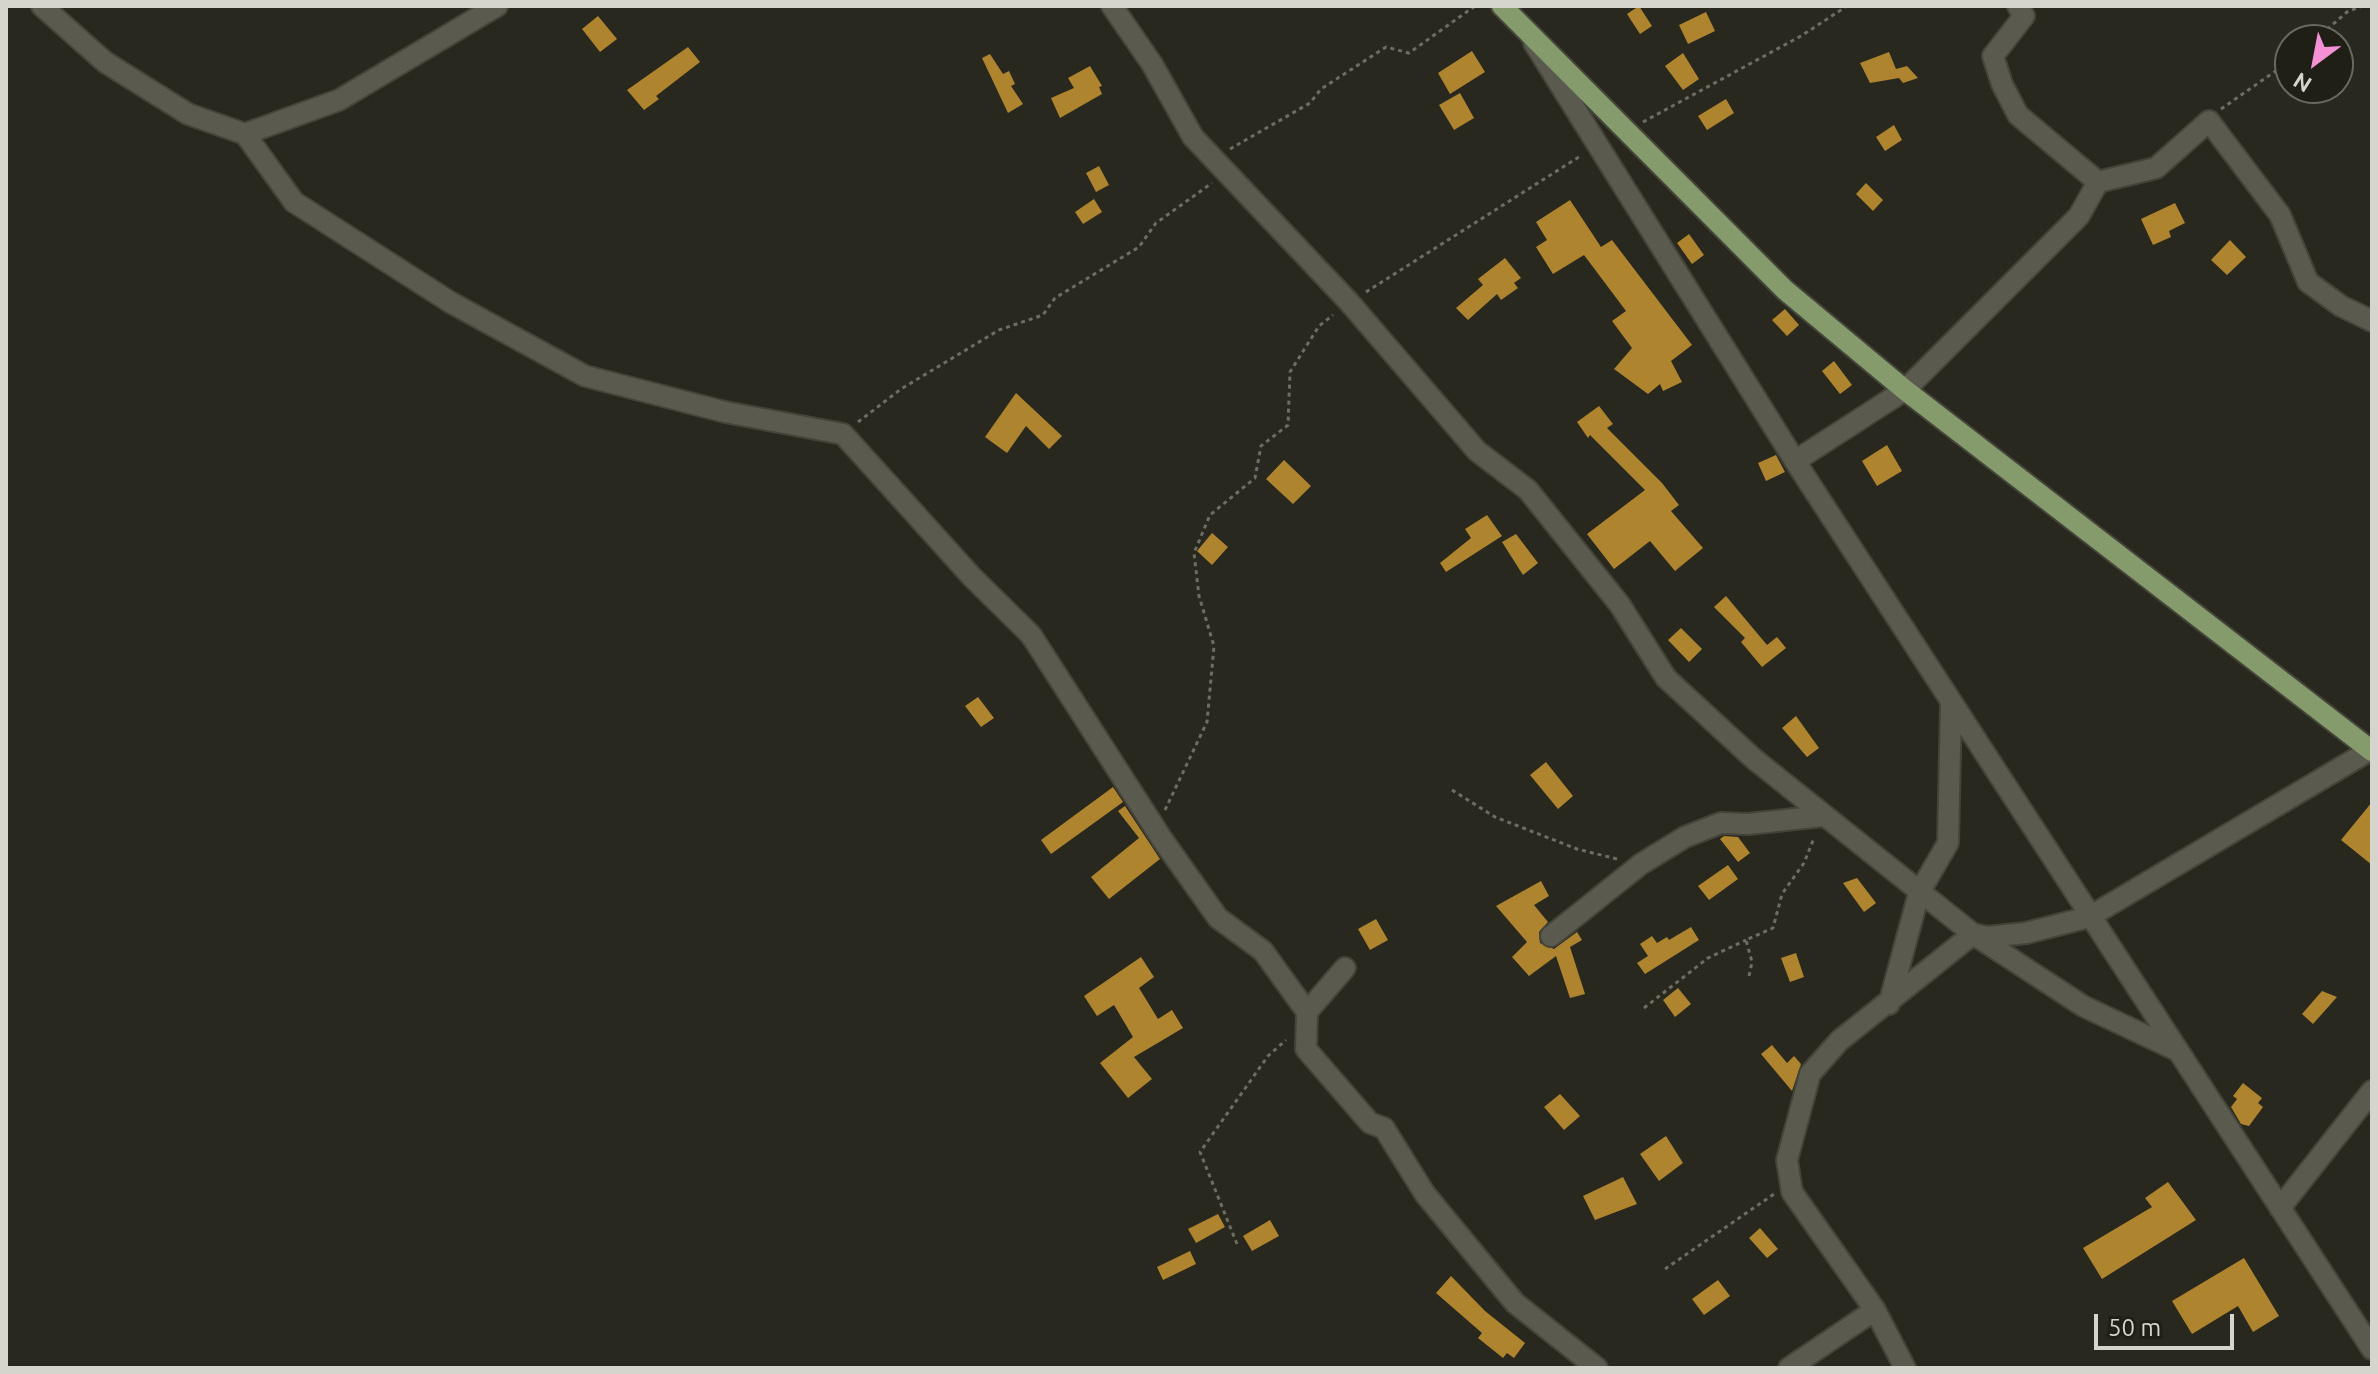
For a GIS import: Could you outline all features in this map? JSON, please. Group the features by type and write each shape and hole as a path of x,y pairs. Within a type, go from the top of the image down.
{"main road":[{"path":"1502,6 1531,38 1629,129 1785,290 1905,390 2371,750"}],"street":[{"path":"42,6 117,70 188,114 245,134 294,202 450,302 585,376 725,412 843,434 972,577 1031,635 1218,918 1263,951 1307,1017 1306,1049 1370,1123 1384,1128 1425,1194 1515,1303 1597,1368"},
{"path":"245,134 339,100 497,6"},
{"path":"1112,6 1152,64 1193,137 1349,302 1477,451 1528,490 1620,605 1666,678 1754,759 1973,934 2083,1006 2176,1049"},
{"path":"2018,6 2024,16 1993,56 2002,84 2018,115 2098,182"},
{"path":"1531,38 1596,147 1795,461 2372,1349"},
{"path":"1795,461 1905,390 2079,216 2098,182 2156,168 2209,121 2280,215 2308,282 2341,306 2372,321"},
{"path":"1596,147 1629,129"},
{"path":"1889,1004 1919,893 1948,843 1951,703"},
{"path":"1973,934 1987,937 2026,933 2089,917 2371,750"},
{"path":"1551,936 1641,864 1685,837 1721,823 1748,824 1823,816"},
{"path":"1905,1368 1875,1310 1807,1218 1790,1183 1787,1160 1810,1074 1839,1041 1973,934"},
{"path":"1307,1017 1345,968"},
{"path":"2280,1208 2372,1091"},
{"path":"1789,1368 1875,1310"}],"path":[{"path":"843,434 901,389 999,330 1043,315 1055,298 1139,247 1156,223 1221,164 1310,103 1321,89 1386,47 1409,53 1475,6"},
{"path":"1629,129 1801,36 1847,6"},
{"path":"2333,24 2347,12 2362,6"},
{"path":"2209,121 2230,101 2274,72"},
{"path":"1156,828 1207,722 1214,646 1199,596 1194,560"},
{"path":"1452,790 1495,817 1577,849 1641,864"},
{"path":"1644,1008 1685,973 1773,928 1782,894 1804,863 1823,816"},
{"path":"1746,940 1752,962 1749,976"},
{"path":"1237,1244 1200,1152 1268,1056 1307,1017"},
{"path":"1665,1269 1790,1183"}],"building":[{"path":"1639,6 1652,26 1640,34 1627,14"},
{"path":"1706,12 1715,31 1688,44 1679,25"},
{"path":"598,16 617,39 600,52 582,29"},
{"path":"688,47 700,62 656,96 659,99 644,110 627,90"},
{"path":"1472,51 1485,72 1450,94 1438,73"},
{"path":"1889,52 1896,69 1907,66 1918,78 1903,83 1899,78 1870,83 1860,63"},
{"path":"1683,53 1699,79 1683,90 1665,66"},
{"path":"990,54 1003,74 1009,71 1015,84 1011,86 1023,104 1008,113 982,58"},
{"path":"1090,66 1102,86 1099,87 1102,94 1060,118 1051,98 1074,88 1068,78"},
{"path":"1460,93 1474,118 1454,130 1439,105"},
{"path":"1726,99 1734,113 1707,130 1698,116"},
{"path":"1894,125 1902,140 1885,151 1876,137"},
{"path":"1099,166 1109,185 1096,192 1086,173"},
{"path":"1866,183 1883,200 1873,211 1856,194"},
{"path":"1094,199 1102,212 1083,224 1075,212"},
{"path":"1570,200 1601,247 1612,240 1692,345 1671,361 1682,382 1663,391 1660,384 1648,394 1614,369 1632,348 1612,321 1626,311 1584,255 1553,274 1536,247 1547,240 1536,222"},
{"path":"2175,203 2185,223 2169,231 2171,237 2153,245 2141,219"},
{"path":"1689,234 1704,255 1692,264 1677,243"},
{"path":"2230,240 2246,257 2227,275 2211,260"},
{"path":"1505,258 1521,278 1514,283 1518,288 1501,300 1497,294 1468,320 1456,308 1483,285 1478,279"},
{"path":"1785,309 1799,325 1787,336 1772,320"},
{"path":"1834,361 1852,385 1840,394 1822,371"},
{"path":"1016,393 1062,436 1049,449 1026,426 1007,453 985,437"},
{"path":"1599,406 1613,424 1607,428 1662,483 1679,505 1671,511 1703,548 1675,571 1650,541 1614,569 1587,534 1645,490 1590,435 1588,438 1577,422"},
{"path":"1887,445 1902,471 1877,486 1862,461"},
{"path":"1776,455 1785,472 1766,481 1758,463"},
{"path":"1284,460 1311,486 1293,504 1266,479"},
{"path":"1487,515 1502,536 1446,572 1440,563 1471,538 1465,529"},
{"path":"1212,533 1228,547 1212,565 1197,551"},
{"path":"1516,534 1538,563 1523,575 1502,542"},
{"path":"1726,596 1767,645 1777,637 1786,648 1762,667 1741,642 1745,638 1714,607"},
{"path":"1681,628 1702,649 1689,662 1668,640"},
{"path":"978,697 994,718 981,727 965,706"},
{"path":"1796,716 1819,748 1807,757 1782,728"},
{"path":"1546,762 1573,796 1558,809 1530,775"},
{"path":"1113,787 1123,802 1051,854 1041,840"},
{"path":"2372,802 2372,865 2341,840"},
{"path":"1125,806 1160,859 1109,899 1091,877 1139,838 1118,811"},
{"path":"1724,836 1738,837 1750,853 1738,862 1720,839"},
{"path":"1728,865 1738,879 1709,900 1698,886"},
{"path":"1857,878 1876,903 1864,912 1843,883"},
{"path":"1541,881 1549,896 1534,905 1548,922 1539,932 1540,943 1554,949 1577,932 1582,940 1570,947 1585,994 1570,998 1556,956 1529,976 1512,957 1527,942 1496,906"},
{"path":"1376,919 1388,940 1370,950 1358,929"},
{"path":"1691,927 1699,940 1645,974 1637,963 1648,956 1640,944 1652,936 1657,943 1667,937 1669,940"},
{"path":"1796,953 1804,977 1790,982 1781,958"},
{"path":"1141,957 1154,977 1139,988 1158,1019 1172,1010 1183,1028 1134,1057 1152,1079 1128,1098 1100,1063 1133,1037 1114,1005 1097,1016 1084,996"},
{"path":"1678,988 1691,1004 1675,1017 1663,1000"},
{"path":"2322,991 2337,997 2313,1024 2302,1014"},
{"path":"1772,1045 1787,1063 1794,1056 1801,1064 1792,1091 1761,1054"},
{"path":"2243,1083 2262,1098 2258,1103 2263,1107 2249,1126 2241,1124 2231,1107 2237,1099 2233,1096"},
{"path":"1560,1094 1580,1116 1564,1130 1544,1107"},
{"path":"1666,1136 1683,1163 1659,1181 1640,1154"},
{"path":"1623,1177 1637,1204 1595,1220 1583,1196"},
{"path":"2168,1182 2196,1220 2102,1279 2083,1248 2152,1207 2145,1198"},
{"path":"1218,1214 1225,1227 1196,1243 1188,1229"},
{"path":"1270,1220 1279,1236 1252,1251 1243,1236"},
{"path":"1760,1228 1778,1249 1767,1258 1749,1238"},
{"path":"1190,1251 1196,1264 1163,1280 1157,1267"},
{"path":"2244,1258 2279,1316 2253,1332 2238,1306 2192,1334 2172,1301"},
{"path":"1451,1276 1485,1311 1525,1343 1514,1358 1507,1353 1503,1358 1478,1338 1482,1333 1436,1293"},
{"path":"1718,1280 1730,1296 1704,1315 1692,1299"}]}
